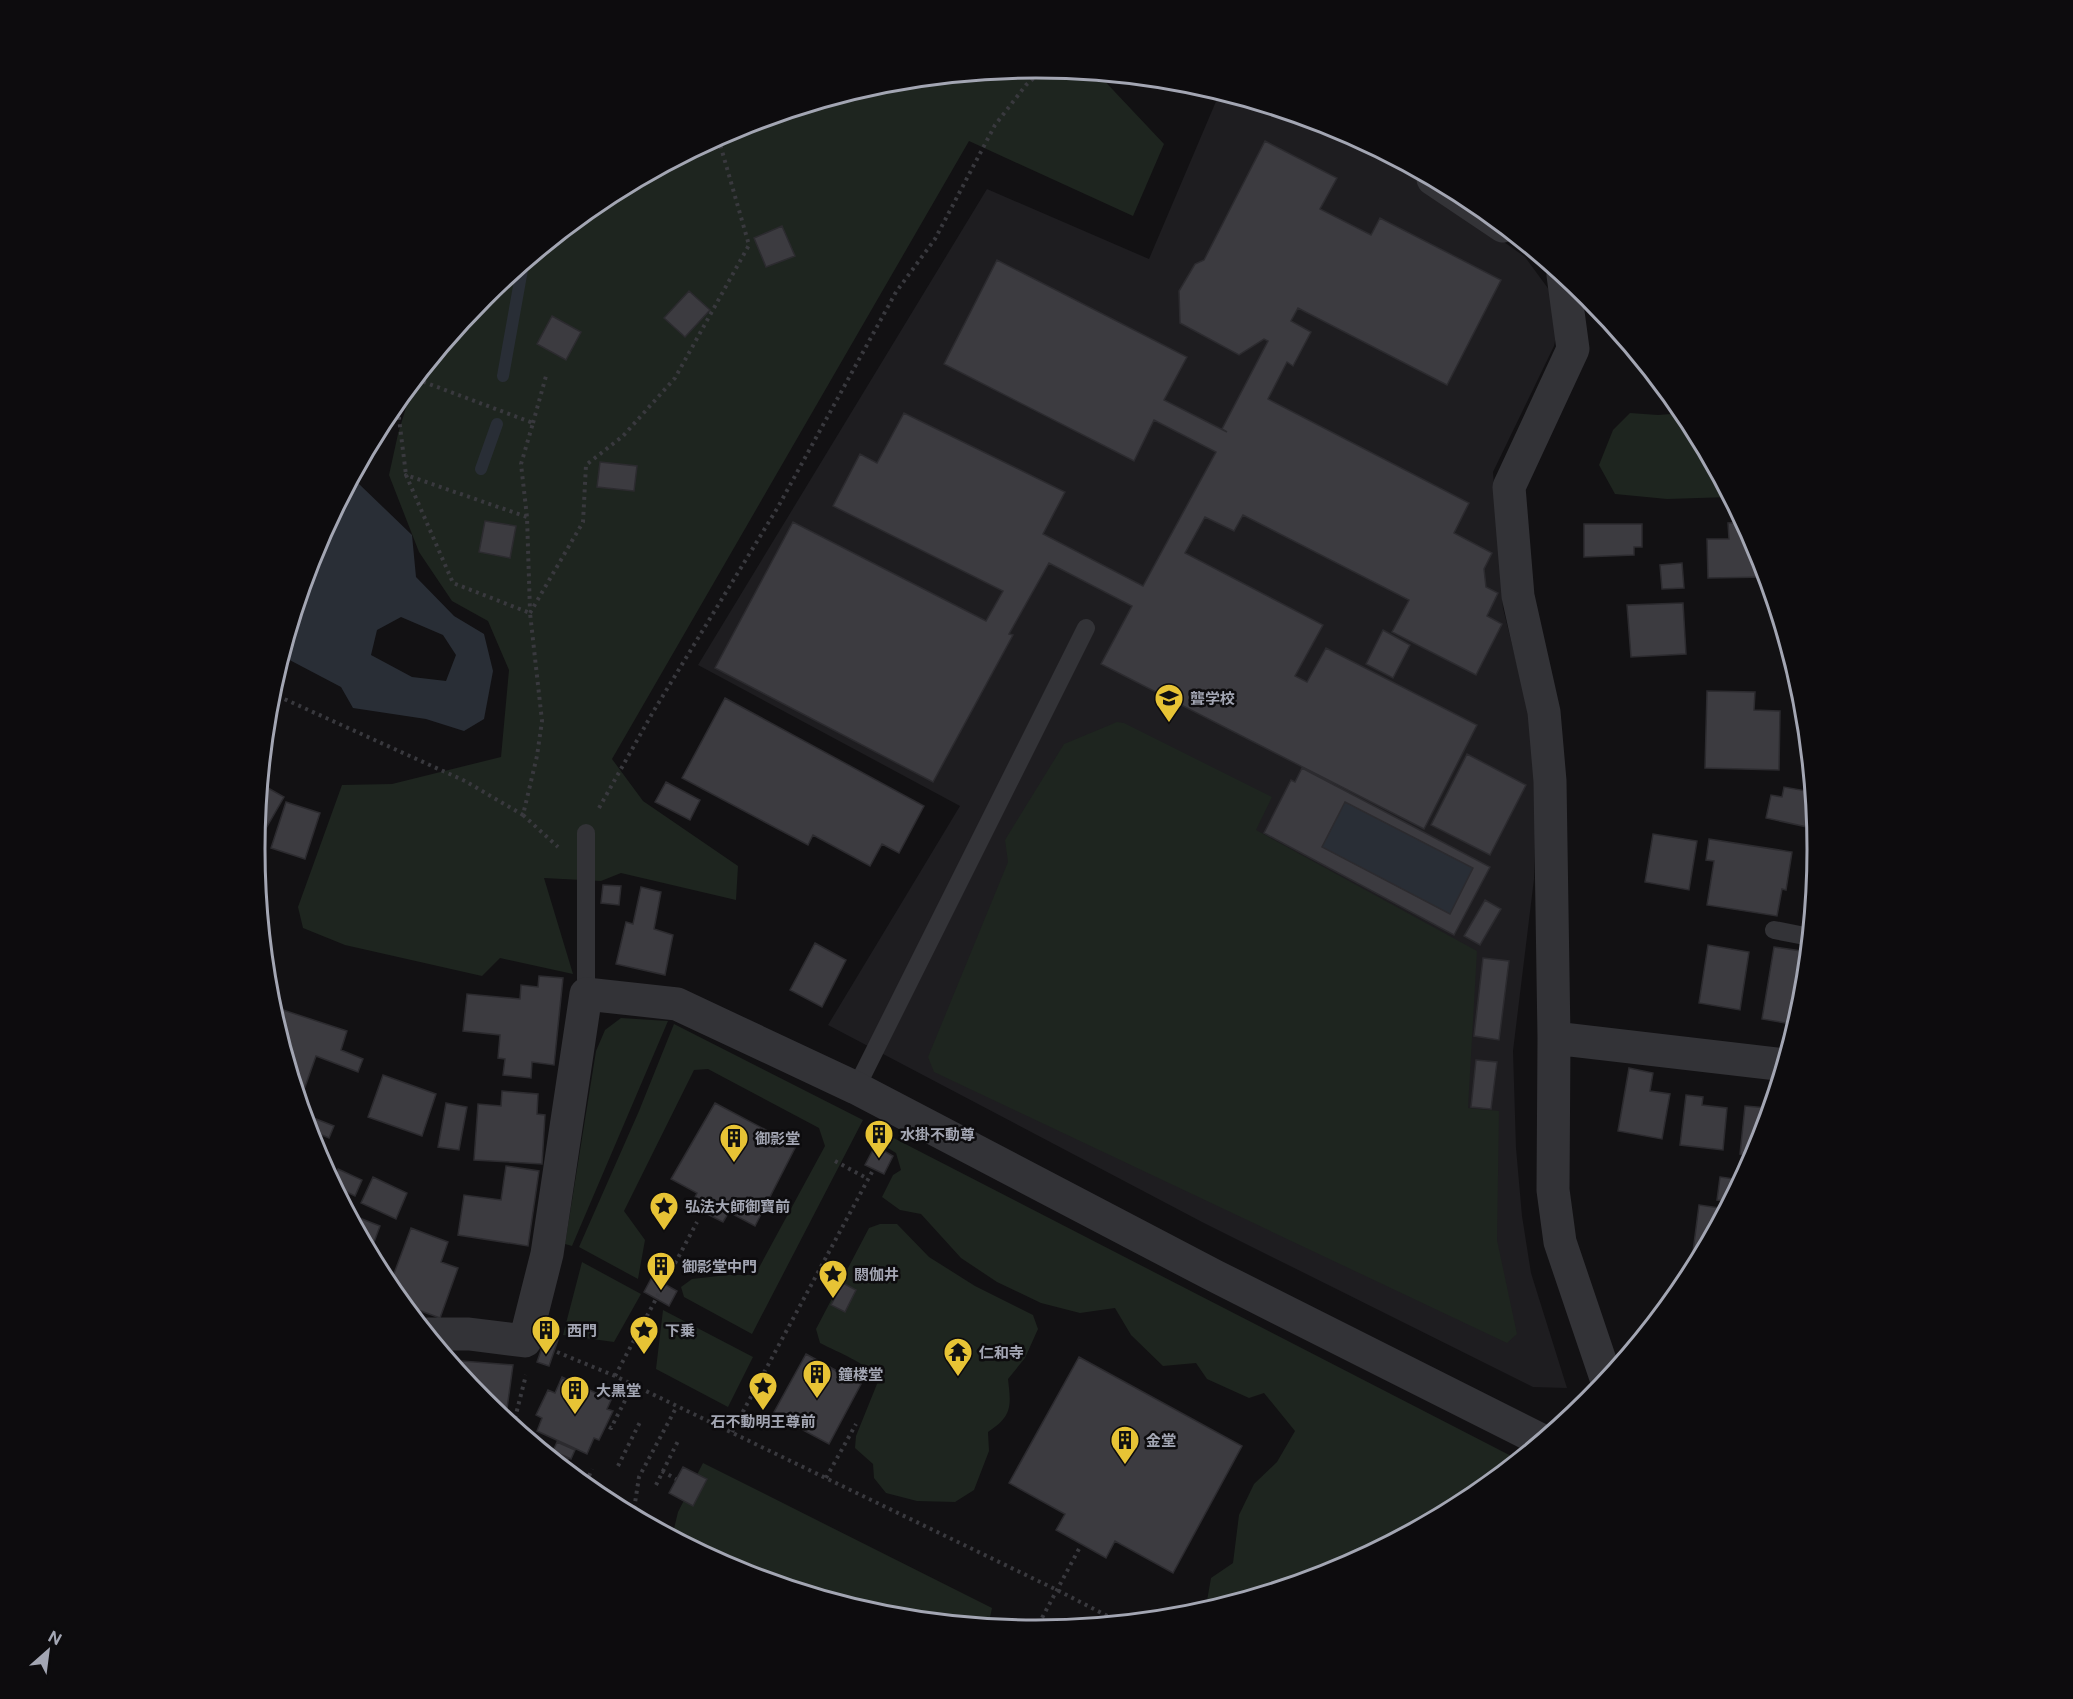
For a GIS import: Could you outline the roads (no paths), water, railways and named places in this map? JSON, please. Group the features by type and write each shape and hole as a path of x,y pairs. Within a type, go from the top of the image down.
{"street":[{"path":"1565,288 1574,349 1509,487 1518,596 1544,712 1550,781 1554,1038 1553,1190 1560,1242 1604,1372"},
{"path":"436,1334 469,1334 525,1341 547,1254 586,994 677,1004 856,1088 1215,1276 1536,1437"},
{"path":"1554,1038 1777,1064"}],"lane":[{"path":"856,1088 1086,628"},
{"path":"586,833 586,994"},
{"path":"1774,930 1802,936"}],"waterway":[{"path":"503,376 521,276"},
{"path":"481,469 497,424"}],"place":[{"name":"聾学校","path":"1169,724"},
{"name":"水掛不動尊","path":"879,1160"},
{"name":"御影堂","path":"734,1164"},
{"name":"弘法大師御寶前","path":"664,1232"},
{"name":"御影堂中門","path":"661,1292"},
{"name":"閼伽井","path":"833,1300"},
{"name":"西門","path":"546,1356"},
{"name":"下乗","path":"644,1356"},
{"name":"仁和寺","path":"958,1378"},
{"name":"鐘楼堂","path":"817,1400"},
{"name":"石不動明王尊前","path":"763,1412"},
{"name":"大黒堂","path":"575,1416"},
{"name":"金堂","path":"1125,1466"}]}
